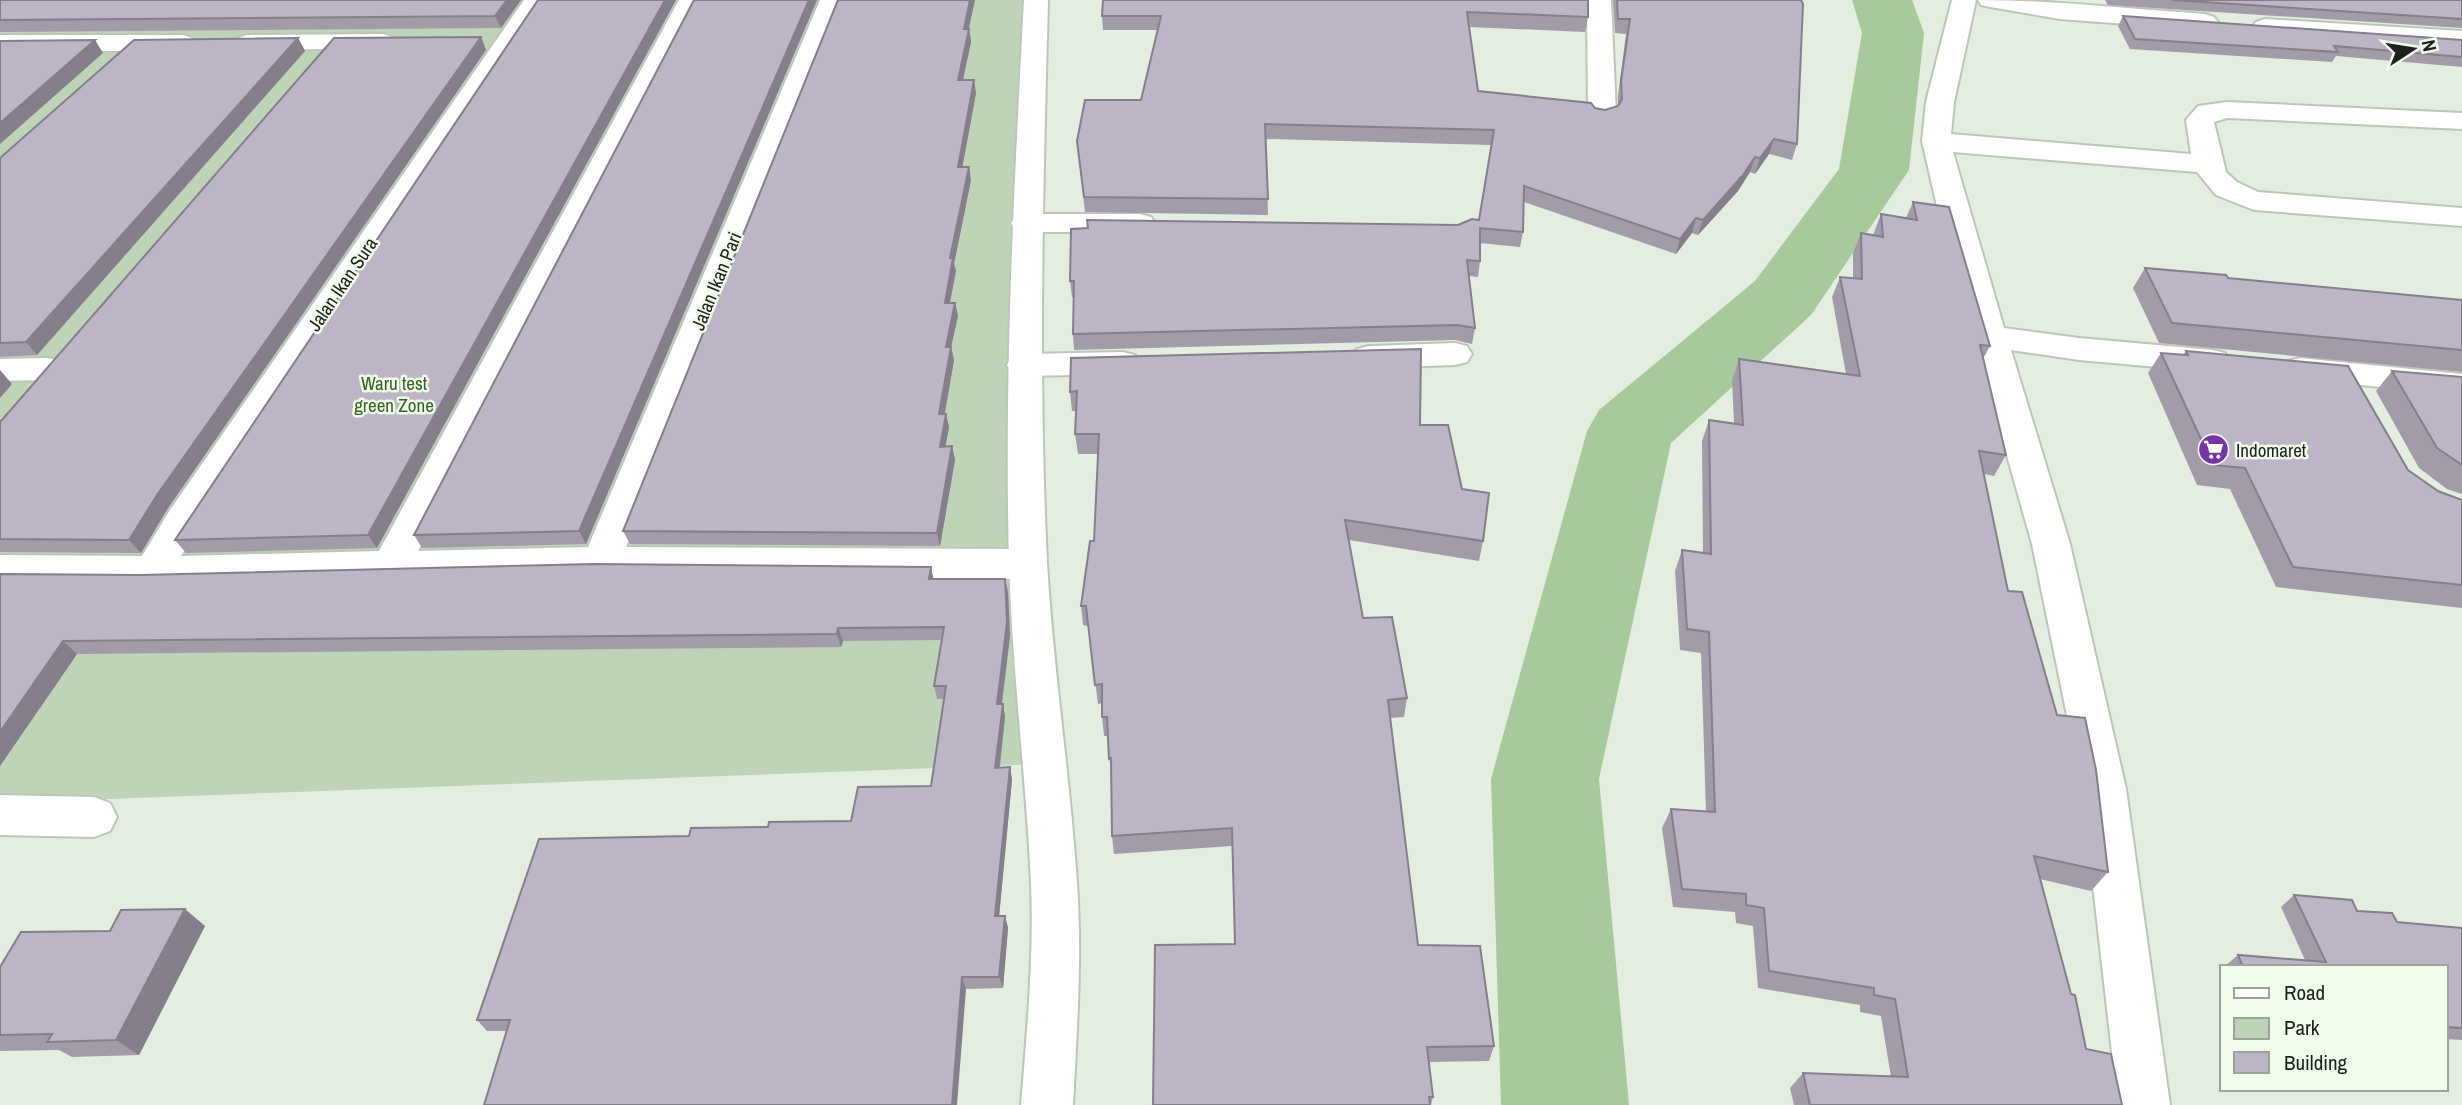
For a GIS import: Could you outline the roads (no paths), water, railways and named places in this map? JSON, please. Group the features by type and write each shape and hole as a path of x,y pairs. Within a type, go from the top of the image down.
{"street":[{"name":"Jalan Ikan Sura","path":"153,571 183,520 494,40 536,0"},
{"path":"390,567 691,0"},
{"name":"Jalan Ikan Pari","path":"601,561 832,0"},
{"path":"1036,0 1026,223 1024,365 1028,564 1054,885 1052,1038 1048,1105"},
{"path":"1599,0 1602,114"},
{"path":"2144,1105 2104,789 2051,544 2002,339 1957,227 1940,102 1984,0 2029,6 2058,6 2462,39"},
{"path":"0,43 412,41"},
{"path":"102,71 133,43"},
{"path":"303,74 330,43"},
{"path":"2462,121 2227,110 2208,112 2200,121 2206,164 2223,188 2254,201 2462,217"},
{"path":"1946,143 2206,164"},
{"path":"1026,223 1169,223"},
{"path":"2002,339 2079,349 2462,385"},
{"path":"1343,357 1455,354"},
{"path":"0,370 57,359 24,397"},
{"path":"1024,365 1149,362"},
{"path":"2346,373 2365,409"},
{"path":"0,570 153,571 601,561 1028,564"},
{"path":"0,815 94,817"}],"waterway":[{"path":"1565,1105 1545,779 1630,431 1783,298 1874,170 1893,33 1882,0"}],"place":[{"name":"Indomaret","path":"2213,450"}],"park label":[{"name":"Waru test green Zone","path":"394,394"}]}
